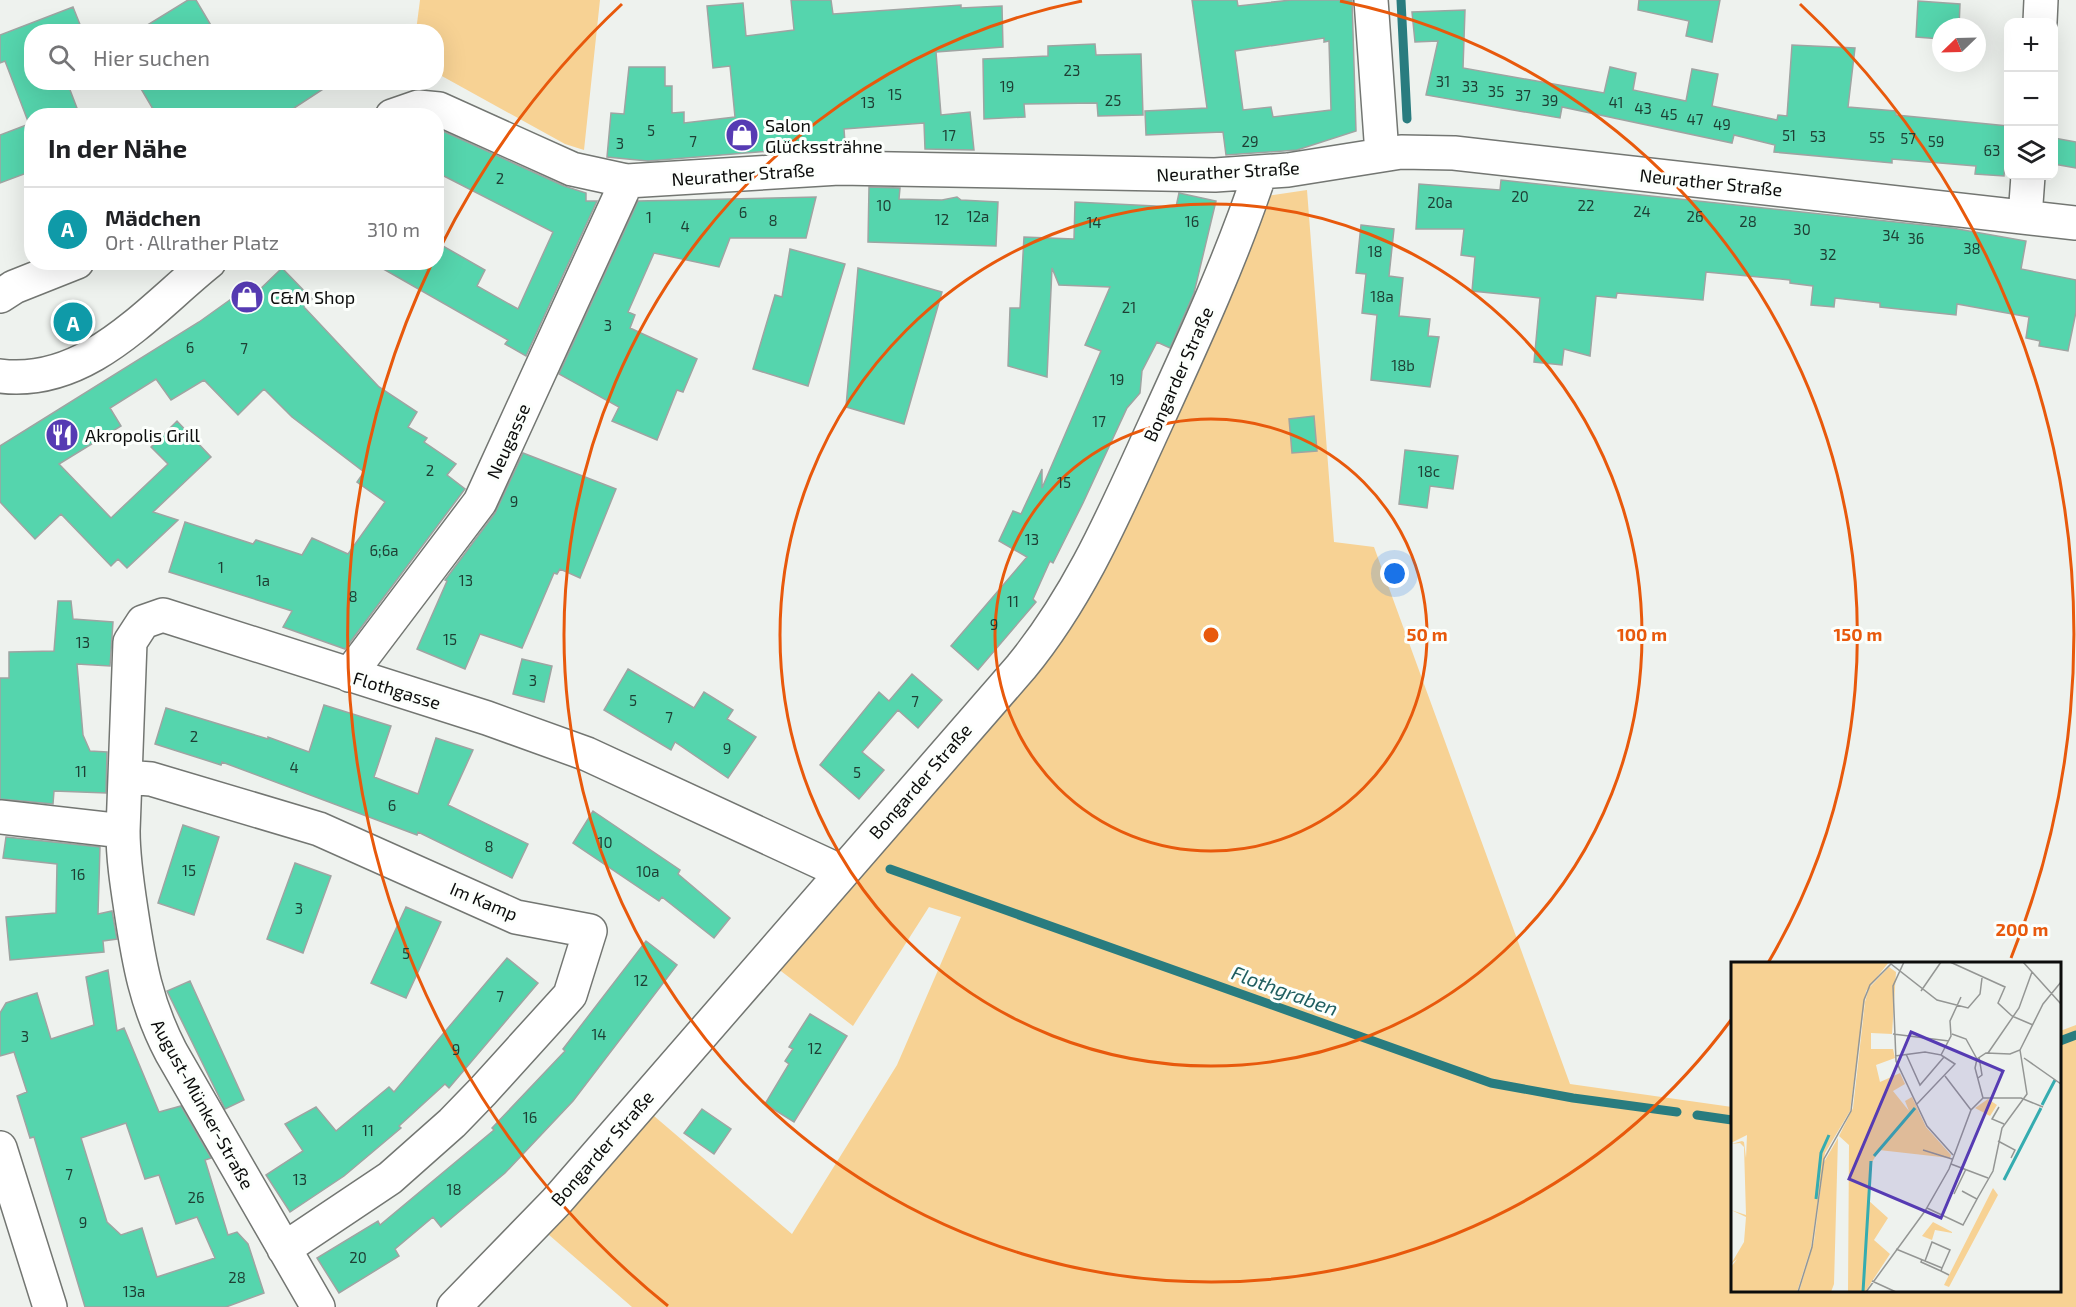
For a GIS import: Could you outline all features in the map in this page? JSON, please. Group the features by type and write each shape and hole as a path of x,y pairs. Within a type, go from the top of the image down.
{"street":[{"path":"1371,0 1382,154"},
{"path":"2040,18 2041,0"},
{"name":"Neurather Straße","path":"444,111 572,169 627,181 839,168 1179,176 1260,173 1382,154 1454,153 2076,223"},
{"name":"Bongarder Straße","path":"454,1307 556,1202 1021,667 1073,596 1110,523 1208,310 1260,173"},
{"path":"2025,217 2028,180"},
{"name":"Neugasse","path":"349,675 480,502 627,181"},
{"path":"0,296 14,287 57,270"},
{"path":"0,376 35,376 85,360 111,344 197,270"},
{"name":"Flothgasse","path":"123,831 130,642 135,631 147,619 159,615 173,617 488,718 587,754 842,872"},
{"name":"Im Kamp","path":"125,777 151,779 319,829 516,916 590,931 570,994 483,1091 390,1178 284,1249"},
{"path":"0,817 123,831"},
{"name":"August-Münker-Straße","path":"123,831 124,863 138,962 151,1011 171,1052 318,1307"},
{"path":"0,1148 50,1307"}],"shaded area":[{"path":"420,0 600,0 584,150 565,144 444,77 444,24 417,24"},
{"path":"1307,190 1334,542 1374,547 1570,1084 1731,1107 1731,1292 2061,1292 2061,1031 2076,1025 2076,1307 632,1307 541,1228 647,1110 792,1234 897,1065 961,917 929,907 853,1026 773,965 1056,639 1267,196"}],"building":[{"path":"188,0 196,0 210,24 149,24"},
{"path":"791,0 831,0 833,14 961,5 961,8 1002,6 1003,47 936,52 941,115 970,112 974,150 925,149 924,123 844,129 845,143 807,148 648,161 607,157 611,113 624,114 629,67 665,67 665,86 672,86 672,113 684,112 684,123 735,117 730,66 713,68 707,6 743,3 746,36 794,30"},
{"path":"1192,0 1237,0 1238,6 1291,0 1352,0 1356,131 1297,150 1226,155 1223,132 1146,135 1145,111 1207,108","holes":["1324,38 1324,42 1329,41 1331,110 1273,117 1271,107 1243,110 1235,51"]},
{"path":"1639,0 1720,0 1712,42 1686,36 1689,21 1638,10"},
{"path":"1918,1 1960,4 1959,18 1932,18 1932,38 1916,37"},
{"path":"73,7 80,24 29,24"},
{"path":"1465,10 1463,68 1604,93 1610,67 1636,73 1633,90 1686,101 1692,69 1718,74 1712,106 1777,120 1778,115 1787,116 1792,45 1855,48 1848,107 1896,111 1896,115 2004,126 2004,176 1975,174 1976,166 1892,159 1892,163 1774,152 1775,145 1734,135 1732,143 1562,107 1560,118 1426,95 1438,41 1415,42 1412,12"},
{"path":"24,26 24,90 70,90 77,108 24,108 24,111 5,61 0,63 0,35"},
{"path":"1095,44 1096,55 1141,54 1143,115 1098,116 1097,103 1024,104 1025,117 984,119 983,59 1048,56 1048,46"},
{"path":"142,90 322,90 294,108 152,108"},
{"path":"24,126 24,174 0,183 0,135"},
{"path":"444,132 564,186 586,193 586,201 597,201 526,356 505,344 508,340 385,270 444,270 444,247 485,270 477,286 518,309 553,232 444,176"},
{"path":"2058,139 2076,142 2076,168 2058,165"},
{"path":"1501,180 1952,228 2026,241 2021,269 2076,280 2076,312 2068,351 2039,346 2040,341 2026,338 2029,317 1957,304 1956,315 1880,307 1880,303 1835,298 1834,307 1811,305 1813,286 1790,283 1790,280 1706,272 1703,300 1617,293 1616,298 1596,296 1590,356 1564,349 1562,365 1534,362 1540,298 1472,291 1475,257 1461,255 1464,229 1416,229 1419,184 1500,190"},
{"path":"869,187 900,188 899,199 942,200 957,197 961,200 998,202 996,246 868,242"},
{"path":"1179,193 1216,201 1194,293 1170,348 1157,342 1142,371 1140,393 1127,408 1053,563 1050,561 1033,599 1036,602 978,670 951,646 1027,557 999,541 1013,511 1021,514 1042,469 1042,488 1101,351 1085,345 1110,287 1059,285 1052,268 1047,377 1008,366 1010,308 1020,308 1024,237 1074,239 1075,202 1176,207"},
{"path":"816,197 806,238 730,238 719,267 654,253 628,312 635,315 630,328 697,359 683,392 677,390 657,440 612,421 619,407 559,374 638,201"},
{"path":"1361,225 1394,229 1389,276 1403,278 1399,316 1430,319 1428,336 1439,337 1430,387 1371,380 1377,315 1362,313 1366,274 1356,273"},
{"path":"790,249 845,264 808,386 753,369 775,295 782,297"},
{"path":"858,268 942,292 904,424 846,407"},
{"path":"280,270 284,270 312,299 304,307 379,387 417,412 408,427 427,438 424,442 456,464 447,475 465,489 345,649 283,627 292,611 169,572 185,522 253,544 256,540 302,555 312,538 348,554 385,502 357,482 364,472 292,417 264,389 238,415 204,380 171,400 156,379 110,408 121,426 59,464 111,518 168,464 151,447 177,421 211,457 153,512 178,520 127,568 118,559 111,566 61,514 35,539 0,502 0,446 199,322 248,287 255,294"},
{"path":"1314,416 1317,451 1292,453 1289,419"},
{"path":"1405,450 1458,456 1453,489 1430,486 1427,508 1399,504"},
{"path":"523,453 616,489 580,578 560,569 557,574 554,573 522,648 480,634 465,669 417,649 447,581 445,580 495,513"},
{"path":"58,601 71,601 73,619 113,622 110,666 77,664 83,735 90,751 107,752 106,793 54,791 53,804 0,799 0,678 9,678 9,652 54,651"},
{"path":"522,659 552,666 544,702 513,694"},
{"path":"628,669 694,708 704,692 733,710 727,719 756,737 728,778 675,742 671,750 604,710"},
{"path":"912,674 942,700 918,728 898,710 862,752 884,770 859,799 820,765 879,692 889,701"},
{"path":"324,705 391,726 374,777 418,794 436,738 473,750 448,805 528,844 512,878 418,832 417,835 222,762 221,765 155,744 166,708 268,739 268,737 309,752"},
{"path":"593,811 680,870 678,874 730,918 714,938 662,897 659,901 573,843"},
{"path":"183,825 219,837 194,915 158,903"},
{"path":"6,837 100,847 98,914 112,911 117,939 103,941 104,952 10,960 6,917 56,913 57,864 3,858"},
{"path":"295,863 331,876 303,953 267,939"},
{"path":"406,907 441,922 406,998 371,983"},
{"path":"646,941 677,965 573,1101 505,1173 441,1227 433,1217 395,1249 399,1256 339,1293 317,1258 378,1221 380,1225 494,1130 492,1128 565,1051 563,1049"},
{"path":"507,958 538,983 449,1088 445,1084 399,1126 401,1128 344,1176 290,1212 266,1175 303,1151 285,1124 316,1107 336,1131 389,1087 394,1092"},
{"path":"108,970 117,1031 124,1028 159,1112 181,1106 211,1158 205,1160 228,1235 237,1232 248,1244 264,1293 226,1307 85,1307 34,1137 30,1138 17,1096 27,1092 14,1052 0,1056 0,1013 6,1003 37,993 51,1039 94,1025 86,977","holes":["126,1123 145,1179 159,1175 176,1224 197,1217 215,1258 157,1277 142,1228 121,1235 107,1222 81,1138"]},
{"path":"190,981 244,1100 225,1109 167,991"},
{"path":"810,1014 847,1036 794,1122 765,1104 789,1064 785,1061 793,1049 789,1047"},
{"path":"702,1109 731,1129 714,1154 684,1133"}],"waterway":[{"path":"1401,0 1407,119"},
{"name":"Flothgraben","path":"890,869 1491,1083 1573,1098 1677,1112"},
{"name":"Flothgraben","path":"2061,1041 2076,1035"},
{"name":"Flothgraben","path":"1697,1115 1731,1120"}],"place":[{"name":"Salon Glückssträhne","path":"742,135"},
{"name":"C&M Shop","path":"247,297"},
{"name":"Mädchen","path":"73,322"},
{"name":"Akropolis Grill","path":"62,435"}]}
